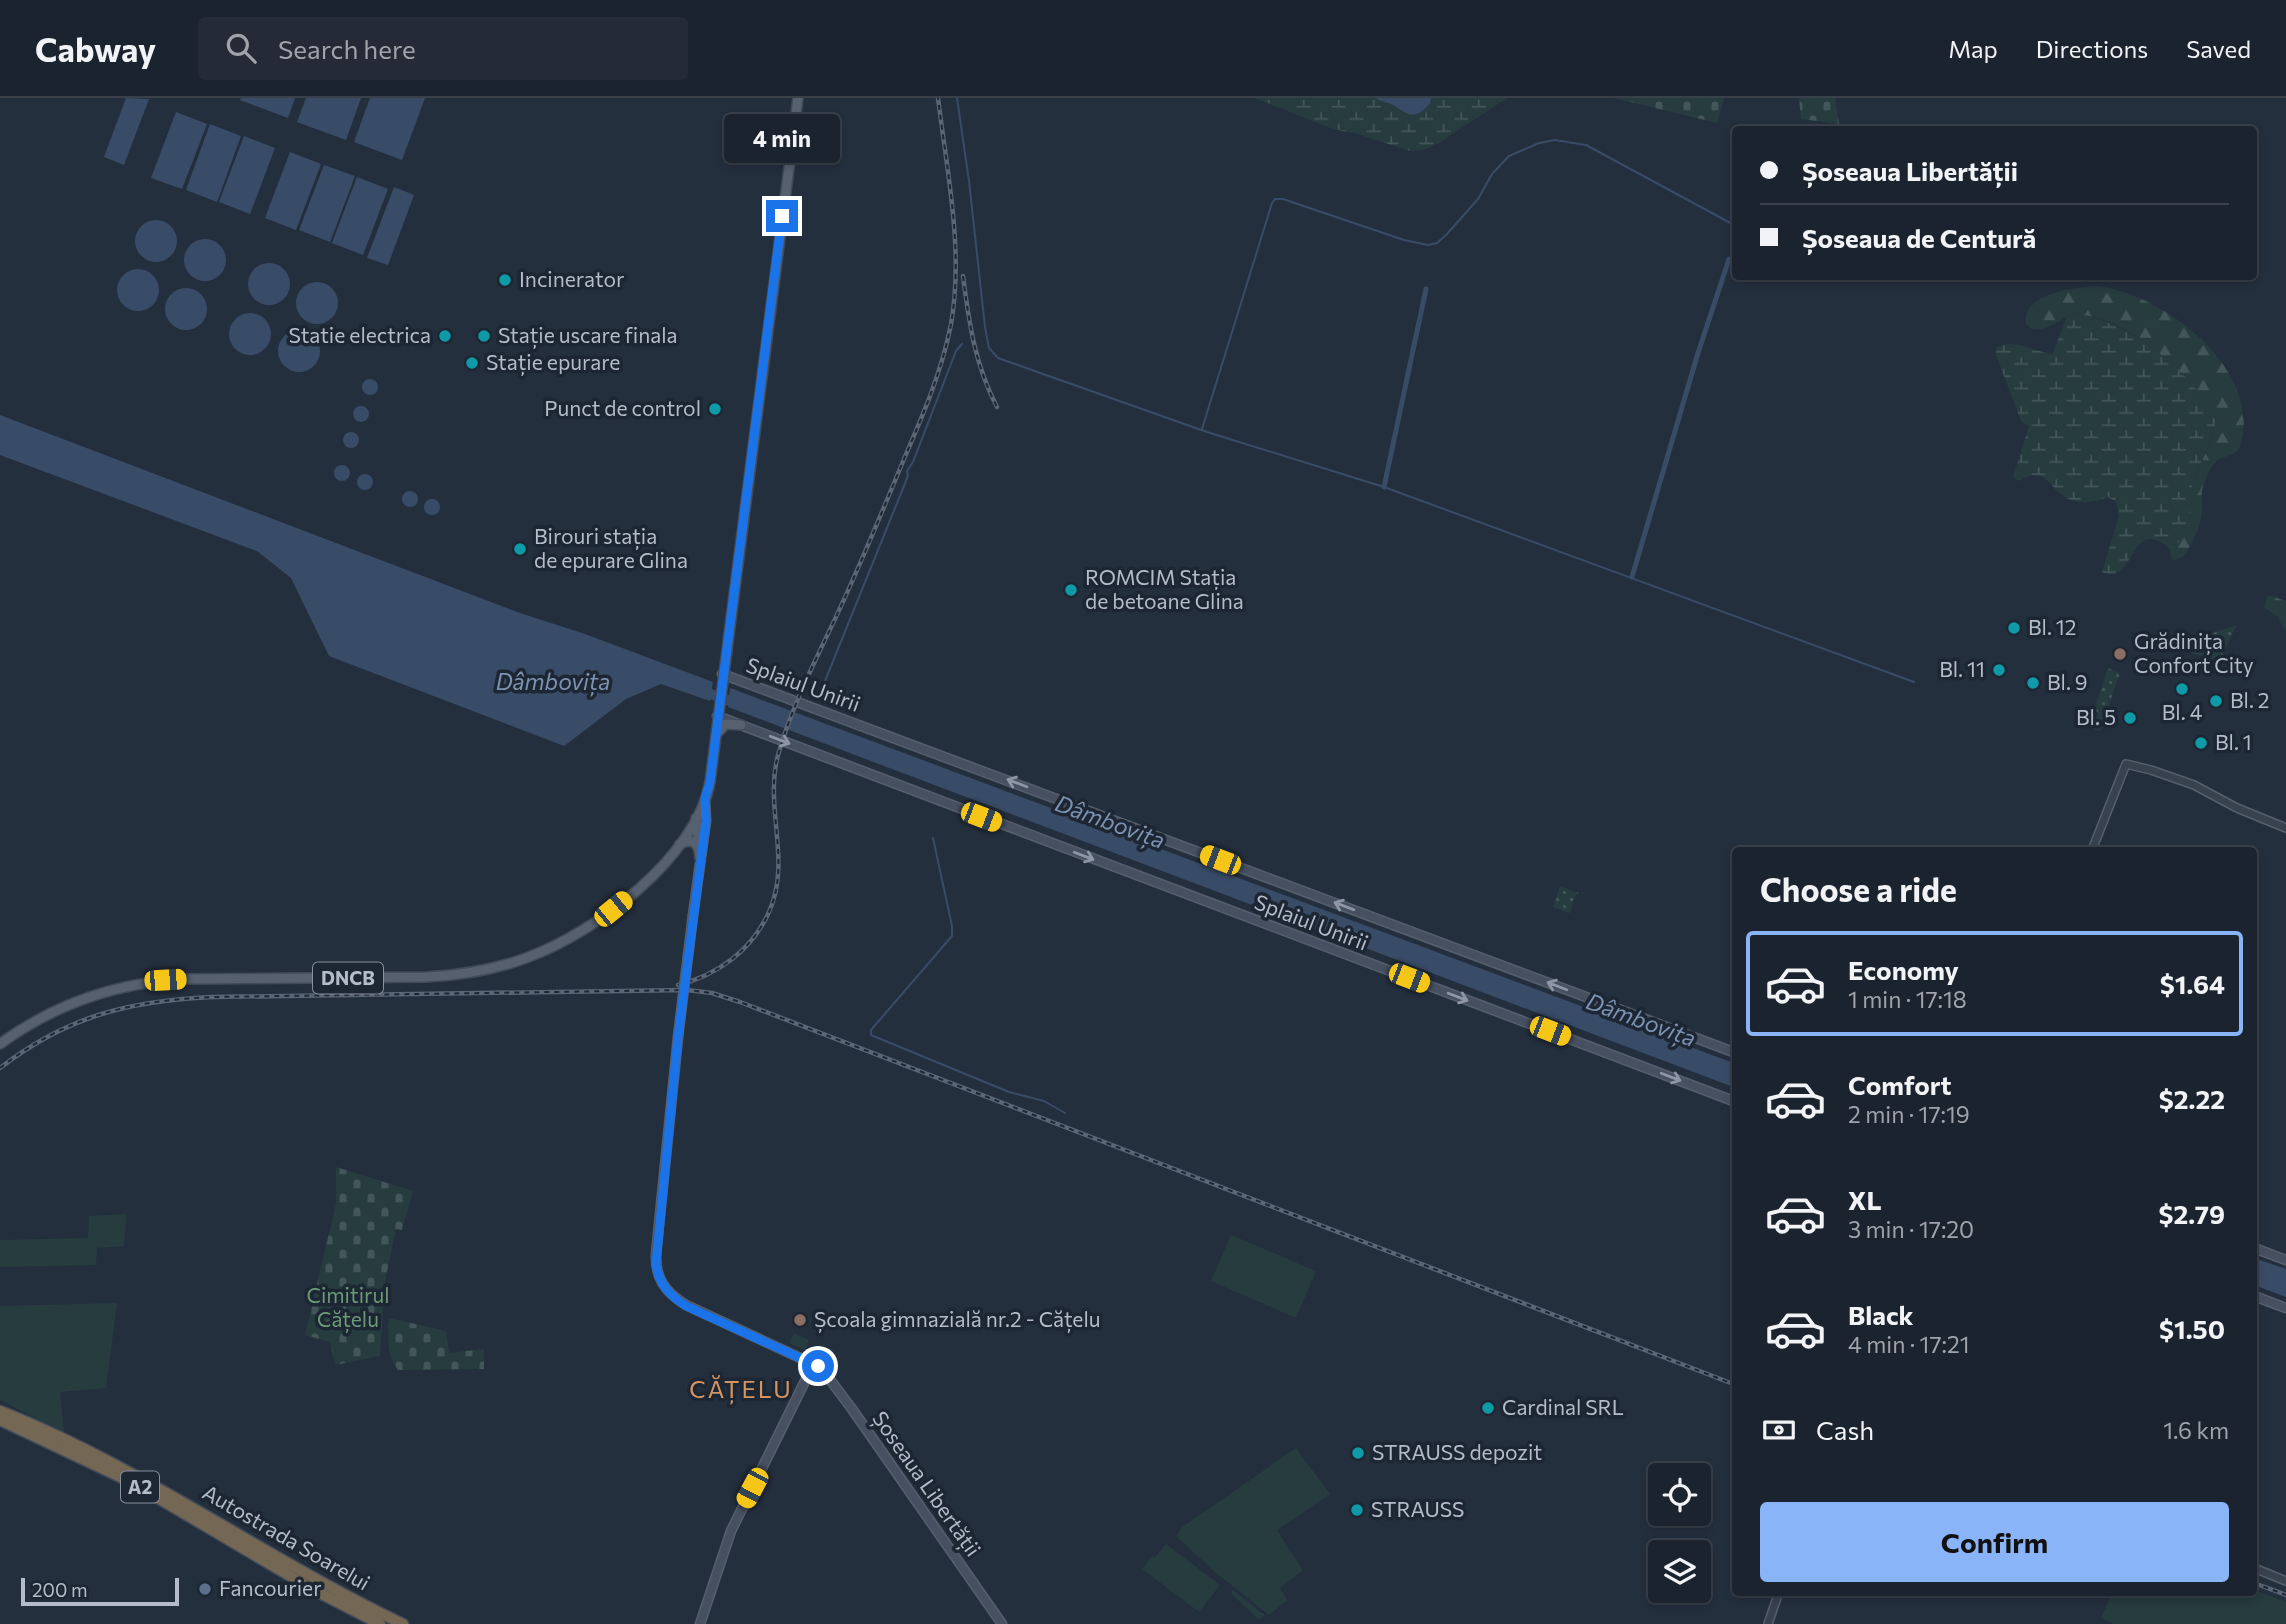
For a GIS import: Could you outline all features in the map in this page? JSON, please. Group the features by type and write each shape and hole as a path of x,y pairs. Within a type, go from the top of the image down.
{"highway":[{"name":"Autostrada Soarelui","path":"0,1411 142,1478 310,1577 403,1624"},
{"name":"Autostrada Soarelui","path":"0,1420 129,1481 305,1585 380,1624"}],"main road":[{"name":"DNCB","path":"0,1044 41,1018 74,1002 147,982 187,979 426,977 470,973 509,964 544,951 597,921 648,879 680,844 696,818 710,782 798,98"},
{"name":"Splaiul Unirii","path":"722,674 1732,1052"},
{"name":"Splaiul Unirii","path":"717,716 1732,1100"},
{"path":"714,738 722,725 741,725"},
{"name":"Șoseaua Libertății","path":"705,798 706,821 678,1037 656,1254 659,1279 668,1293 686,1306 812,1366 831,1381 1002,1624"},
{"path":"696,818 700,853"},
{"path":"680,844 690,841 696,843 700,853"},
{"path":"2257,1249 2286,1260"},
{"path":"2257,1297 2286,1308"},
{"path":"699,1624 731,1531 812,1366"}],"street":[{"path":"2093,847 2126,765 2151,770 2194,785 2229,804 2286,828"},
{"path":"2257,1569 2286,1581"},
{"path":"1768,1624 1778,1596"}],"green space":[{"path":"1255,98 1375,98 1405,112 1416,114 1430,105 1431,98 1507,98 1439,143 1424,150 1410,151 1333,129"},
{"path":"1614,98 1724,98 1717,123"},
{"path":"1799,98 1835,98 1839,124 1801,119"},
{"path":"2096,286 2150,303 2177,319 2201,339 2222,362 2236,388 2243,415 2241,443 2237,451 2217,461 2206,478 2202,490 2199,527 2183,557 2175,560 2171,559 2170,549 2176,545 2195,478 2213,433 2215,417 2154,350 2117,326 2097,318 2074,314 2044,328 2032,328 2026,324 2027,314 2041,299 2076,288"},
{"path":"2074,314 2109,323 2146,343 2191,383 2210,408 2215,420 2213,434 2192,486 2188,520 2182,537 2170,549 2156,540 2139,544 2128,562 2113,574 2102,572 2119,516 2116,502 2108,497 2089,502 2076,501 2058,492 2041,476 2031,475 2018,481 2013,477 2029,426 2021,421 1995,352 1997,347 2008,344 2052,355 2067,316"},
{"path":"2268,595 2286,601 2286,632 2277,616 2264,607"},
{"path":"2236,626 2219,662 2175,647 2176,644"},
{"path":"2108,668 2120,673 2100,731 2088,727"},
{"path":"1560,886 1579,893 1570,913 1553,907"},
{"name":"Cimitirul Cățelu","path":"336,1167 413,1191 402,1230 396,1229 384,1286 380,1356 335,1365 330,1342 305,1335 336,1204"},
{"path":"127,1214 124,1246 97,1248 96,1265 0,1267 0,1240 88,1238 89,1216"},
{"path":"1231,1235 1316,1271 1296,1318 1211,1281"},
{"path":"117,1303 106,1388 60,1392 64,1433 0,1400 0,1306"},
{"path":"389,1318 446,1331 449,1353 484,1349 484,1369 398,1370 390,1352"},
{"path":"794,1333 809,1340 805,1350 789,1343"},
{"path":"1296,1448 1330,1494 1277,1530 1303,1570 1280,1588 1287,1600 1269,1615 1215,1572 1176,1536 1181,1528"},
{"path":"1166,1544 1220,1585 1199,1612 1142,1569"},
{"path":"1233,1590 1264,1615 1259,1620 1231,1593"},
{"path":"2257,1591 2286,1602 2286,1624 2114,1624 2101,1618 2111,1596 2257,1596"}],"water":[{"path":"126,98 149,99 124,165 104,157"},
{"path":"295,98 288,118 240,100"},
{"path":"306,98 361,98 346,140 297,122"},
{"path":"370,98 425,98 402,160 354,142"},
{"path":"1375,98 1431,98 1425,109 1413,115"},
{"path":"176,112 207,124 182,189 151,178"},
{"path":"210,124 241,136 217,202 186,190"},
{"path":"244,136 275,148 250,214 219,202"},
{"path":"290,152 321,164 296,230 265,218"},
{"path":"324,165 355,176 330,242 299,230"},
{"path":"357,177 388,189 363,255 332,243"},
{"path":"394,187 414,195 388,265 367,258"},
{"path":"156,220 171,226 177,241 171,256 156,262 141,256 135,241 141,226"},
{"path":"205,239 220,245 226,260 220,275 205,281 190,275 184,260 190,245"},
{"path":"269,263 284,269 290,284 284,299 269,305 254,299 248,284 254,269"},
{"path":"138,269 153,275 159,290 153,305 138,311 123,305 117,290 123,275"},
{"path":"317,282 332,288 338,303 332,318 317,324 302,318 296,303 302,288"},
{"path":"186,288 201,294 207,309 201,324 186,330 171,324 165,309 171,294"},
{"path":"250,313 265,319 271,334 265,349 250,355 235,349 229,334 235,319"},
{"path":"299,330 314,336 320,351 314,366 299,372 284,366 278,351 284,336"},
{"path":"370,379 376,381 376,393 370,395 364,393 362,387 364,381"},
{"path":"361,406 367,408 367,420 361,422 355,420 353,414 355,408"},
{"name":"Dâmbovița","path":"0,415 517,612 585,634 713,682 710,701 661,684 626,699 564,746 329,656 291,578 257,551 0,455"},
{"path":"351,432 357,434 357,446 351,448 345,446 343,440 345,434"},
{"path":"342,465 348,467 348,479 342,481 336,479 334,473 336,467"},
{"path":"365,474 371,476 371,488 365,490 359,488 357,482 359,476"},
{"path":"410,491 416,493 416,505 410,507 404,505 402,499 404,493"},
{"path":"432,499 438,501 438,513 432,515 426,513 424,507 426,501"},
{"path":"730,688 1732,1063 1732,1086 728,707"},
{"path":"2257,1259 2286,1269 2286,1297 2257,1286"}],"waterway":[{"path":"957,98 985,327 989,348 998,358 1207,432 1384,487 1914,682"},
{"path":"1202,429 1275,199 1283,199 1404,240 1428,245 1437,243 1447,234 1478,199 1492,174 1509,156 1539,143 1555,140 1586,145 1732,224"},
{"path":"1632,577 1698,353 1729,259"},
{"path":"1384,487 1426,289"},
{"path":"825,681 908,476 907,471 913,462 956,351 962,344"},
{"name":"Dâmbovița","path":"700,690 738,704"},
{"path":"933,838 952,936 871,1030 871,1035 1009,1092 1044,1101 1065,1113"}],"railway":[{"path":"678,985 707,975 732,959 753,938 769,912 778,873 774,795 778,755 783,738 879,519 943,359 951,324 956,268 953,211 938,98"},
{"path":"963,276 978,359 997,407"},
{"path":"0,1068 25,1050 75,1024 100,1014 153,1002 212,997 687,990 712,993 1732,1383"},
{"path":"2257,1584 2286,1595"}],"place":[{"name":"Incinerator","path":"505,280"},
{"name":"Statie electrica","path":"445,336"},
{"name":"Stație uscare finala","path":"484,336"},
{"name":"Stație epurare","path":"472,363"},
{"name":"Punct de control","path":"715,409"},
{"name":"Birouri stația de epurare Glina","path":"520,549"},
{"name":"ROMCIM Stația de betoane Glina","path":"1071,590"},
{"name":"Bl. 12","path":"2014,628"},
{"name":"Grădinița Confort City","path":"2120,654"},
{"name":"Bl. 11","path":"1999,670"},
{"name":"Bl. 9","path":"2033,683"},
{"name":"Bl. 4","path":"2182,689"},
{"name":"Bl. 2","path":"2216,701"},
{"name":"Bl. 5","path":"2130,718"},
{"name":"Bl. 1","path":"2201,743"},
{"name":"Școala gimnazială nr.2 - Cățelu","path":"800,1320"},
{"name":"Cardinal SRL","path":"1488,1408"},
{"name":"STRAUSS depozit","path":"1358,1453"},
{"name":"STRAUSS","path":"1357,1510"},
{"name":"Fancourier","path":"205,1589"}],"district":[{"name":"CĂȚELU","path":"741,1390"}],"route":[{"path":"782,216 710,782 705,798 706,821 678,1037 656,1264 659,1279 668,1293 686,1306 809,1362 815,1360 818,1366"}]}
